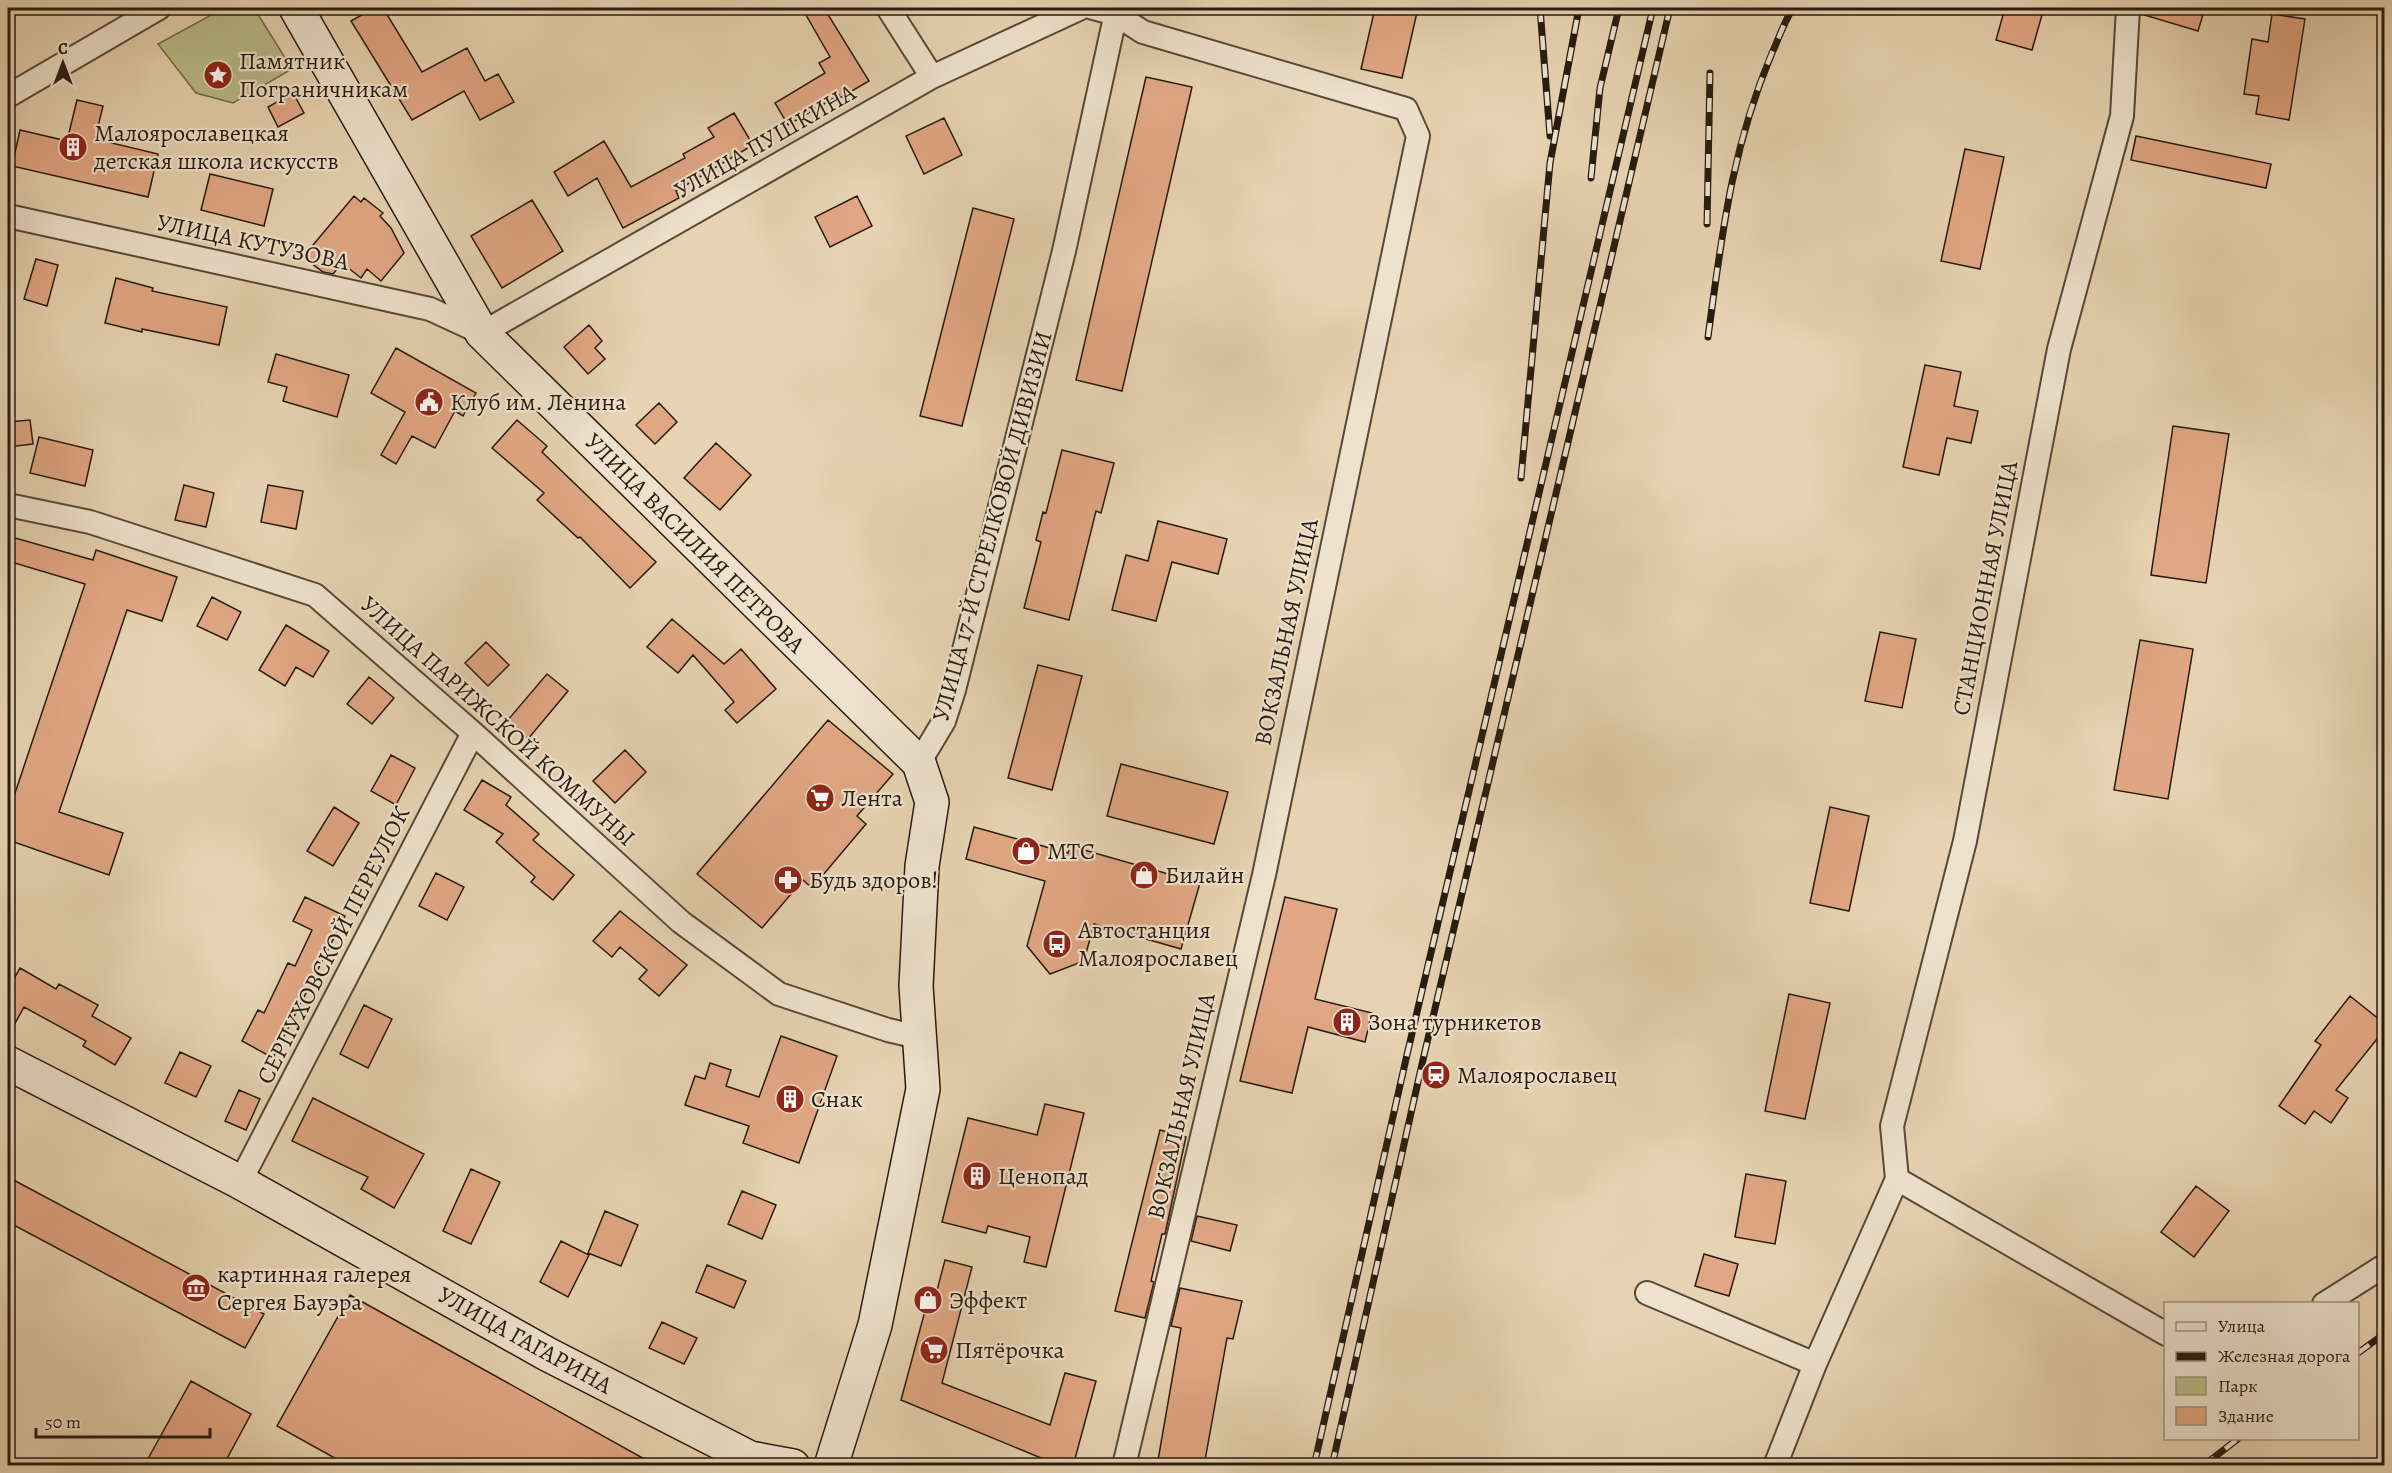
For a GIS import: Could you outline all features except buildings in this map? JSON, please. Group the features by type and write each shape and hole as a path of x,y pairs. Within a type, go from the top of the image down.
{"main road":[{"name":"УЛИЦА ВАСИЛИЯ ПЕТРОВА","path":"296,8 482,333 919,763"},
{"path":"831,1466 875,1325 923,1089 922,1038 916,986 922,866 932,802 919,763"},
{"name":"УЛИЦА ГАГАРИНА","path":"8,1063 240,1182 547,1354 730,1448 750,1458 793,1466"}],"street":[{"path":"8,96 159,8"},
{"path":"888,8 932,77"},
{"name":"УЛИЦА ПУШКИНА","path":"482,333 932,77 1082,8"},
{"path":"1093,8 1116,11"},
{"name":"СТАНЦИОННАЯ УЛИЦА","path":"1897,1179 1892,1126 1965,841 2059,349 2122,116 2128,8"},
{"name":"УЛИЦА 17-Й СТРЕЛКОВОЙ ДИВИЗИИ","path":"919,763 944,721 954,690 1064,251 1116,11"},
{"name":"ВОКЗАЛЬНАЯ УЛИЦА","path":"1116,11 1143,32 1406,109 1418,136 1264,874 1124,1466"},
{"name":"УЛИЦА КУТУЗОВА","path":"8,216 429,309 482,333"},
{"name":"УЛИЦА ПАРИЖСКОЙ КОММУНЫ","path":"8,505 90,522 315,595 473,733 681,922 779,994 888,1030 922,1038"},
{"name":"СЕРПУХОВСКОЙ ПЕРЕУЛОК","path":"240,1182 473,733"},
{"path":"1775,1466 1815,1364 1897,1179 2164,1333"},
{"path":"2327,1302 2385,1266"},
{"path":"1647,1293 1815,1364"}],"green space":[{"path":"224,8 254,8 292,69 233,103 196,93 158,44"}],"railway":[{"path":"1540,8 1550,136"},
{"path":"1521,478 1550,163 1579,8"},
{"path":"1591,178 1600,88 1619,8"},
{"path":"1314,1466 1406,1059 1653,8"},
{"path":"1332,1466 1422,1064 1670,8"},
{"path":"1708,337 1737,159 1758,89 1793,8"},
{"path":"1707,224 1710,73"},
{"path":"2359,1352 2384,1334"},
{"path":"2203,1466 2236,1440"}],"place":[{"name":"Памятник Пограничникам","path":"218,75"},
{"name":"Малоярославецкая детская школа искусств","path":"73,147"},
{"name":"Клуб им. Ленина","path":"429,402"},
{"name":"Лента","path":"820,798"},
{"name":"МТС","path":"1026,851"},
{"name":"Билайн","path":"1144,875"},
{"name":"Будь здоров!","path":"788,880"},
{"name":"Автостанция Малоярославец","path":"1057,944"},
{"name":"Зона турникетов","path":"1347,1022"},
{"name":"Малоярославец","path":"1436,1075"},
{"name":"Снак","path":"790,1099"},
{"name":"Ценопад","path":"977,1176"},
{"name":"картинная галерея Сергея Бауэра","path":"196,1288"},
{"name":"Эффект","path":"928,1300"},
{"name":"Пятёрочка","path":"934,1350"}]}
